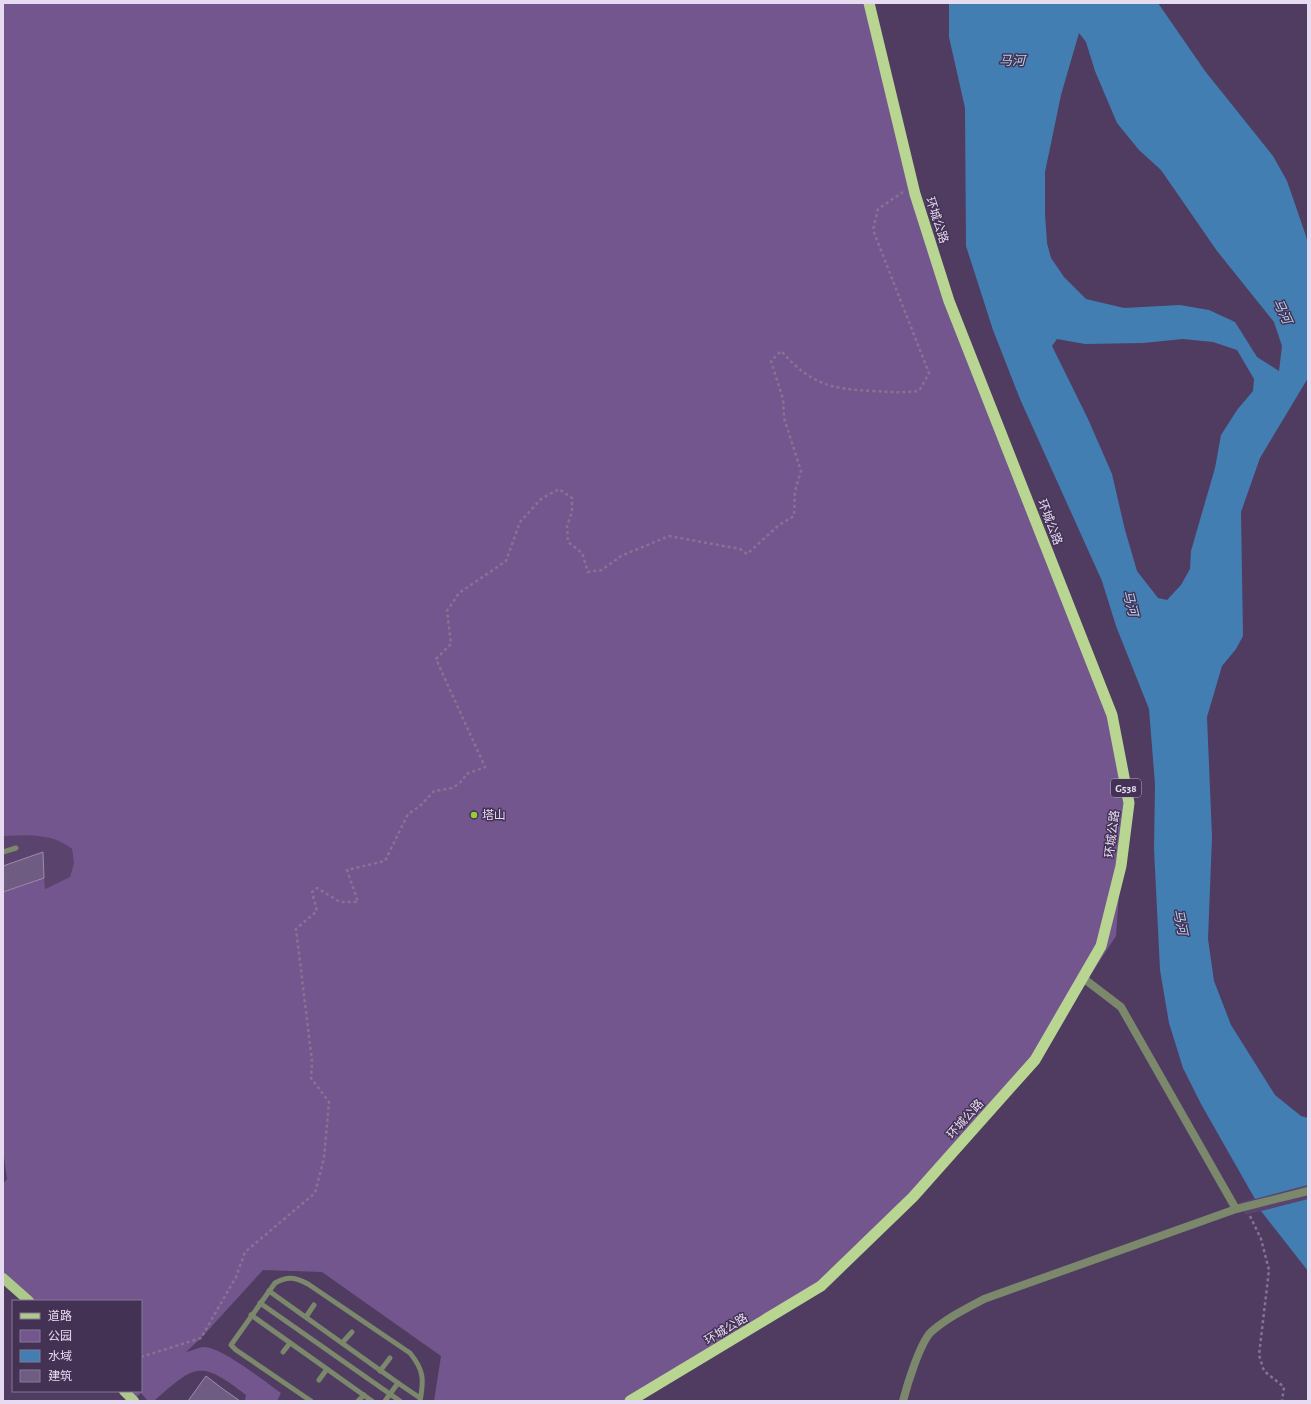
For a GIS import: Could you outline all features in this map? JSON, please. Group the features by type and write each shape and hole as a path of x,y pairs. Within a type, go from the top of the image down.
{"highway":[{"name":"环城公路","path":"630,1401 821,1286 913,1197 1035,1060 1101,946 1121,866 1129,803 1112,715 950,301 913,186 869,3"}],"main road":[{"path":"3,1278 28,1300"},
{"path":"125,1392 134,1401"}],"street":[{"path":"1083,978 1121,1007 1236,1209"},
{"path":"903,1401 907,1383 930,1334 958,1313 984,1299 1236,1209 1308,1191"}],"lane":[{"path":"3,852 16,848"},
{"path":"269,1291 420,1399 423,1383 421,1371 418,1362 410,1353 296,1278 284,1278 275,1283 269,1291 251,1315 231,1344 236,1350 311,1401"},
{"path":"260,1303 400,1401"},
{"path":"306,1317 314,1305"},
{"path":"251,1315 372,1401"},
{"path":"342,1344 352,1332"},
{"path":"283,1352 290,1343"},
{"path":"380,1371 390,1358"},
{"path":"319,1380 327,1369"},
{"path":"385,1401 398,1383"},
{"path":"358,1401 364,1395"}],"path":[{"path":"142,1357 201,1338 236,1277 245,1252 315,1193 324,1158 329,1102 311,1078 312,1061 296,929 317,911 312,892 317,888 340,902 358,902 347,870 385,861 408,814 420,806 434,791 453,788 463,780 466,774 485,766 436,660 451,644 447,610 459,593 506,561 520,522 541,499 560,489 572,498 572,512 567,526 568,542 582,553 588,572 602,570 621,556 669,536 740,549 747,554 779,524 794,516 794,491 800,471 784,418 783,399 771,361 781,351 813,380 825,385 850,390 905,393 919,391 928,373 873,230 878,209 913,186"},
{"path":"1245,1207 1261,1239 1269,1270 1259,1355 1264,1370 1284,1388 1282,1401"}],"shaded area":[{"path":"3,836 48,836 62,841 72,849 74,863 70,877 36,893 3,924"},
{"path":"1308,1185 1308,1199 1245,1215 1241,1202"}],"green space":[{"path":"3,3 869,3 949,301 1112,715 1129,803 1121,866 1116,936 1035,1060 963,1141 821,1286 630,1401 434,1401 441,1356 322,1272 263,1270 201,1338 186,1352 204,1347 221,1353 243,1366 281,1393 277,1401 245,1401 246,1395 231,1384 208,1372 198,1371 189,1374 180,1380 154,1401 148,1401 141,1393 133,1400 125,1392 142,1392 142,1300 29,1300 3,1274 3,1184 7,1179 3,1149 3,892 44,878 45,889 70,877 74,863 72,849 56,840 39,836 3,836"}],"water":[{"name":"马河","path":"949,3 1158,3 1205,71 1273,156 1287,181 1306,236 1308,244 1308,378 1260,458 1241,512 1243,636 1236,649 1222,666 1207,717 1212,837 1208,939 1214,981 1231,1025 1275,1095 1301,1116 1308,1118 1308,1185 1255,1199 1201,1104 1183,1068 1169,1023 1160,970 1154,849 1155,784 1149,709 1116,626 1102,581 1020,399 993,330 966,246 965,108 949,37","holes":["1079,33 1086,42 1095,71 1117,123 1139,150 1161,170 1217,251 1274,322 1282,346 1279,371 1257,357 1235,322 1209,310 1180,305 1124,308 1086,299 1064,277 1051,258 1047,243 1045,172 1061,95","1057,339 1085,344 1143,343 1183,339 1213,342 1237,350 1254,379 1253,391 1237,410 1221,435 1215,468 1191,551 1190,569 1181,585 1167,600 1158,598 1137,571 1125,530 1112,474 1088,419 1052,346"]},
{"path":"1308,1199 1308,1271 1261,1211"}],"building":[{"path":"43,852 44,878 3,892 3,866"},
{"path":"206,1376 223,1389 240,1401 188,1401"}],"place":[{"name":"塔山","path":"474,815"}]}
